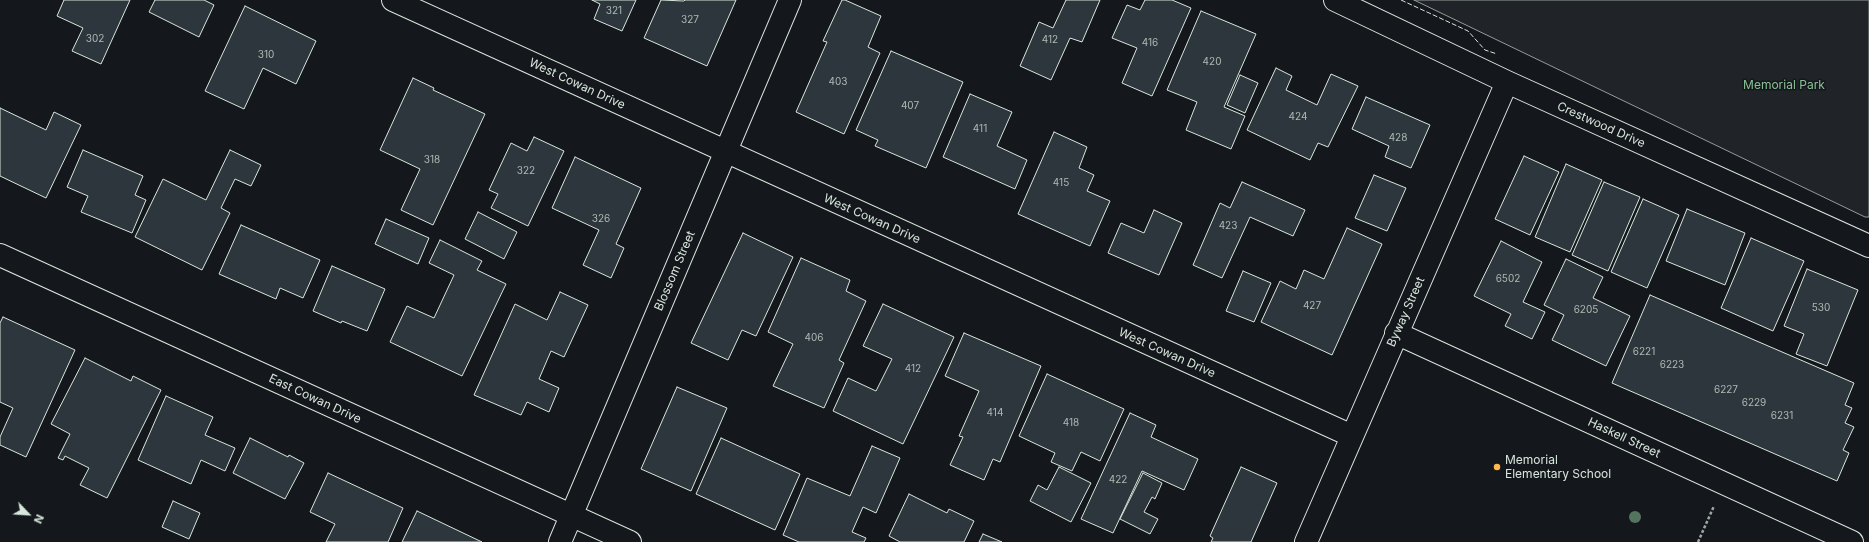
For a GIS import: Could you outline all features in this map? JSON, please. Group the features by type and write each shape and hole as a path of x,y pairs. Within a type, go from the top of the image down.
{"street":[{"name":"West Cowan Drive","path":"393,0 1352,436"},
{"name":"Blossom Street","path":"560,542 790,0"},
{"name":"Crestwood Drive","path":"1335,0 1507,82 1869,246"},
{"name":"Byway Street","path":"1306,542 1396,333 1507,82"},
{"name":"East Cowan Drive","path":"0,255 630,542"},
{"name":"Haskell Street","path":"1396,333 1852,542"}],"path":[{"path":"1698,542 1724,484"}],"green space":[{"name":"Memorial Park","path":"1414,0 1869,0 1869,217 1865,217"}],"building":[{"path":"64,0 130,0 101,64 72,51 83,28 57,16"},
{"path":"155,0 204,0 214,5 199,37 149,12"},
{"path":"592,0 636,0 622,31 594,19 600,4"},
{"path":"661,0 736,0 707,66 644,38"},
{"path":"842,0 881,16 868,47 880,53 844,134 796,112 827,42 823,41"},
{"path":"1066,0 1100,0 1082,42 1070,38 1051,80 1020,66 1039,22 1053,28"},
{"path":"1145,0 1172,0 1191,8 1152,96 1122,83 1137,48 1112,38 1127,5 1140,10"},
{"path":"245,6 316,41 296,84 263,68 244,109 205,91"},
{"path":"1201,11 1256,34 1224,107 1245,116 1231,149 1186,130 1197,102 1167,90"},
{"path":"891,51 963,82 926,168 875,146 878,140 856,130"},
{"path":"1276,68 1292,76 1286,90 1317,105 1331,74 1358,86 1328,147 1318,143 1310,160 1247,130"},
{"path":"1240,75 1258,83 1245,113 1227,105"},
{"path":"413,78 434,88 433,90 485,114 433,225 401,210 420,169 380,150"},
{"path":"970,94 1012,112 997,146 1027,160 1015,189 943,157"},
{"path":"1366,97 1430,125 1411,168 1385,157 1389,146 1352,129"},
{"path":"0,108 46,130 54,112 81,125 46,198 0,176"},
{"path":"1054,132 1087,147 1079,168 1094,175 1087,191 1110,201 1090,246 1018,214"},
{"path":"534,137 564,151 528,226 491,208 498,194 489,190 511,143 527,151"},
{"path":"83,150 143,176 135,195 146,200 132,233 81,212 88,196 67,187"},
{"path":"230,150 261,165 251,186 235,179 221,208 230,213 202,270 135,237 163,179 206,200"},
{"path":"1524,156 1559,172 1530,235 1495,219"},
{"path":"575,157 641,188 616,244 624,248 611,278 583,265 599,230 552,208"},
{"path":"1566,164 1602,180 1570,252 1535,237"},
{"path":"1374,175 1406,188 1387,231 1355,218"},
{"path":"1242,182 1305,210 1293,236 1250,217 1222,278 1193,265 1220,203 1230,208"},
{"path":"1604,182 1640,197 1608,271 1572,255"},
{"path":"1643,199 1679,215 1647,288 1611,272"},
{"path":"1687,209 1745,233 1725,285 1666,261"},
{"path":"1154,210 1182,223 1159,275 1108,253 1121,223 1144,233"},
{"path":"478,212 517,232 504,259 465,239"},
{"path":"386,219 429,238 418,264 375,244"},
{"path":"241,225 320,260 303,298 280,288 276,299 219,274"},
{"path":"1347,228 1382,244 1332,355 1261,322 1280,281 1296,289 1304,270 1324,279"},
{"path":"743,233 793,257 756,336 742,330 728,360 691,343"},
{"path":"1751,238 1804,261 1773,331 1721,308"},
{"path":"440,240 482,261 477,270 506,284 462,376 390,342 407,306 434,318 454,275 429,263"},
{"path":"1501,241 1542,262 1523,302 1545,312 1532,339 1505,326 1511,314 1474,296"},
{"path":"801,258 850,280 846,291 866,301 839,360 844,363 824,408 773,386 793,344 768,332"},
{"path":"1566,259 1603,277 1593,298 1630,316 1606,366 1552,340 1564,315 1544,305"},
{"path":"332,266 385,289 367,331 342,321 341,323 313,311"},
{"path":"1807,269 1858,290 1827,366 1796,354 1804,334 1784,326"},
{"path":"1243,271 1271,283 1254,322 1226,311"},
{"path":"560,292 588,305 564,357 551,351 539,379 559,388 549,412 527,402 521,415 474,395 515,304 547,320"},
{"path":"1650,295 1854,383 1845,405 1852,408 1845,423 1854,427 1843,450 1849,453 1837,481 1612,383"},
{"path":"883,304 954,337 903,444 833,411 848,378 876,391 892,359 863,346"},
{"path":"3,317 75,350 26,457 0,445 0,437 13,408 0,402 0,323"},
{"path":"964,333 1041,366 1000,462 993,459 984,480 950,465 963,437 959,436 979,391 945,376"},
{"path":"85,358 131,381 133,376 161,390 107,498 80,485 89,468 65,456 63,460 58,458 70,434 51,424"},
{"path":"1047,374 1124,409 1100,461 1081,452 1072,471 1051,462 1055,453 1019,436"},
{"path":"677,387 727,408 691,491 641,469"},
{"path":"166,396 213,417 205,435 235,448 225,471 201,460 191,484 138,460"},
{"path":"1130,413 1156,425 1151,437 1198,459 1184,490 1142,471 1113,533 1081,519"},
{"path":"250,438 288,457 289,455 304,463 285,499 233,473"},
{"path":"721,438 800,474 775,530 696,494"},
{"path":"872,446 900,458 876,513 863,507 852,532 866,538 864,542 799,542 783,535 807,478 850,496"},
{"path":"1059,467 1091,483 1071,522 1030,501 1038,485 1047,490"},
{"path":"1241,467 1277,483 1251,542 1211,542 1213,538 1210,536"},
{"path":"328,473 403,508 388,542 326,542 335,524 310,512"},
{"path":"1143,473 1162,483 1155,499 1152,497 1144,512 1158,519 1150,534 1120,519"},
{"path":"909,494 947,513 949,509 974,521 964,542 900,542 889,536"},
{"path":"173,501 200,513 189,539 162,527"},
{"path":"417,511 482,542 402,542"},
{"path":"983,534 1002,542 979,542"}],"fence":[{"path":"1401,0 1468,31 1485,50 1497,54"}],"place":[{"name":"Memorial Elementary School","path":"1497,467"}]}
